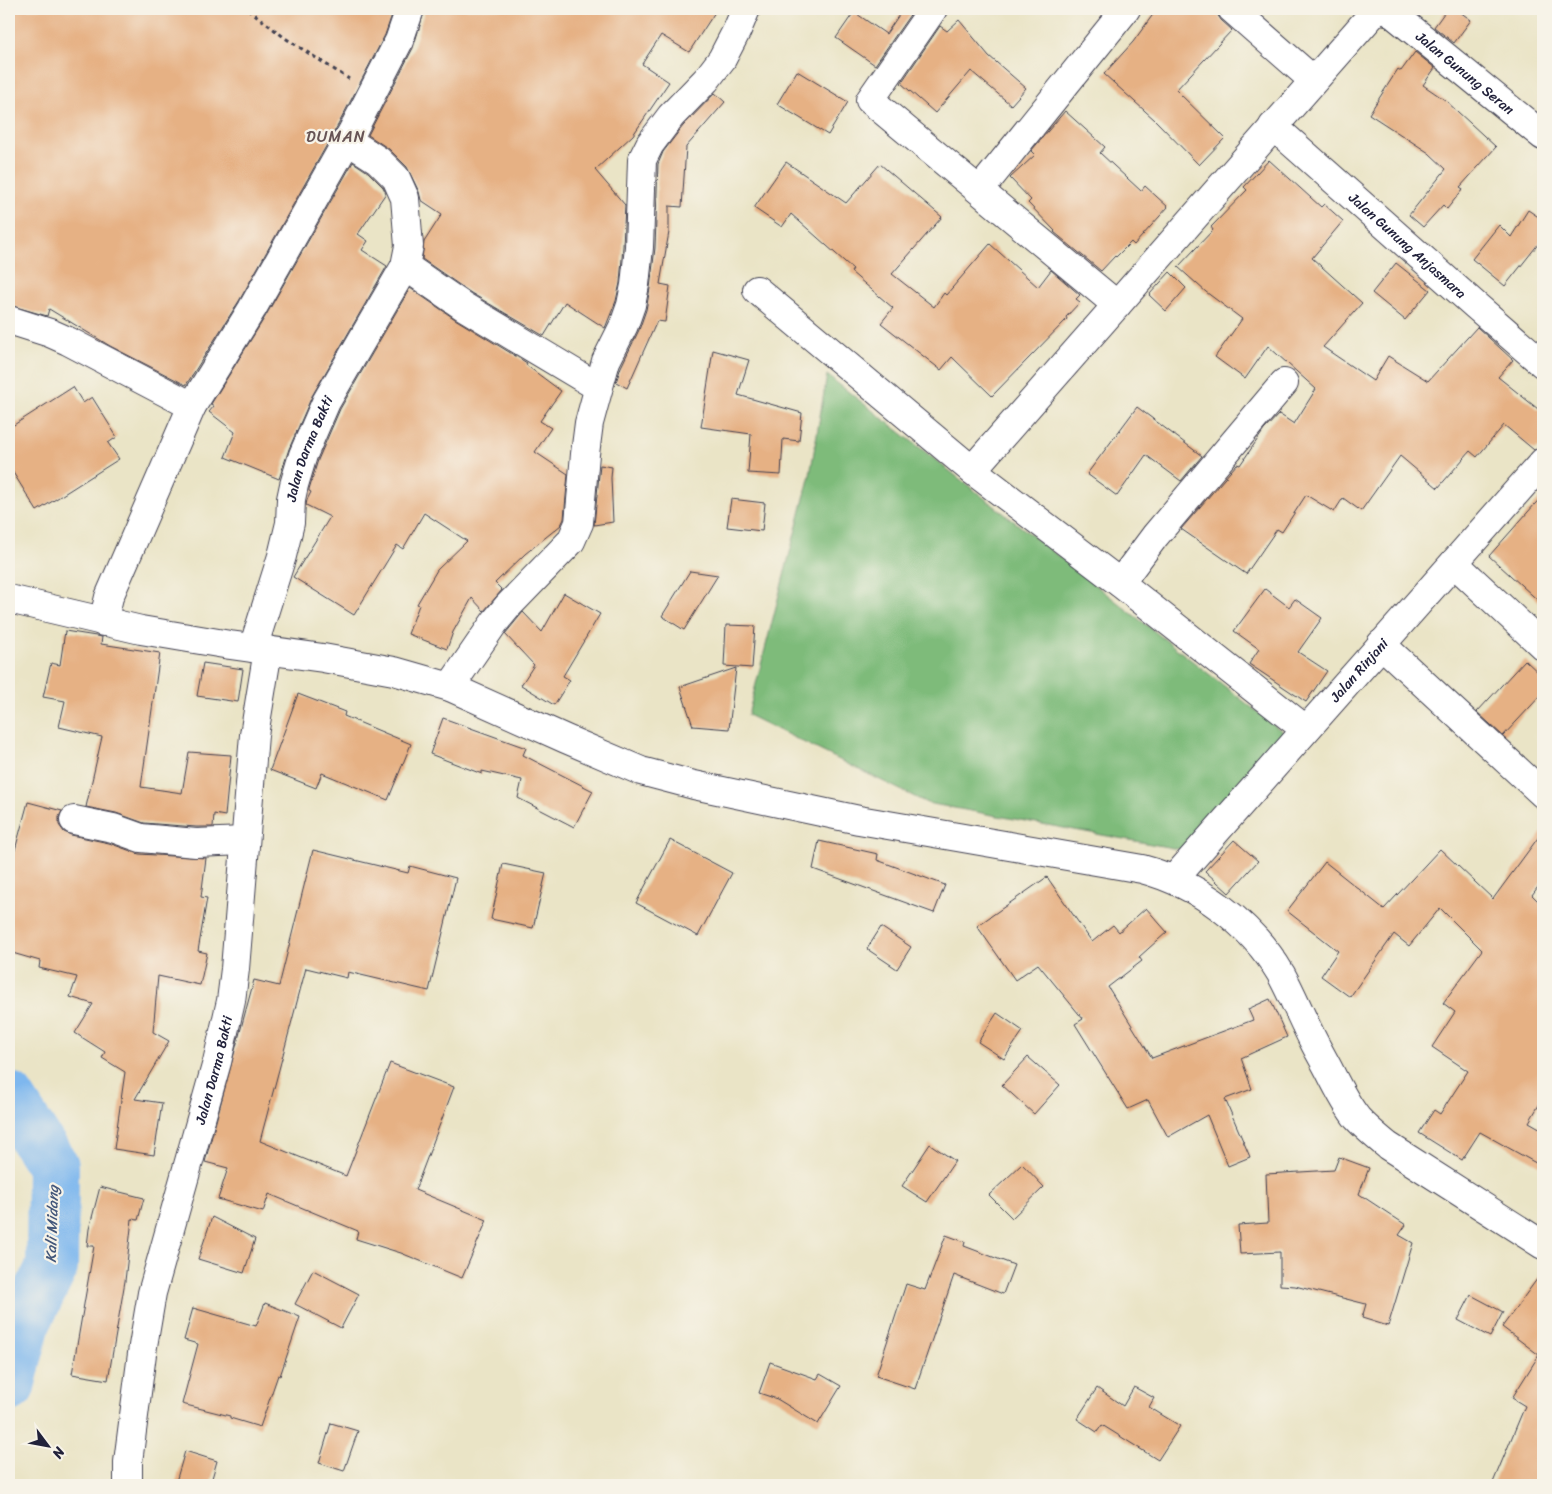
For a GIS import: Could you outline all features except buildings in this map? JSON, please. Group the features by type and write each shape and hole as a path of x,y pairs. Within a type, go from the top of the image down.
{"street":[{"path":"103,622 109,597 192,406 252,309 347,140 399,41 410,9"},
{"path":"450,687 503,611 571,541 579,523 589,423 606,361 624,325 631,306 635,285 639,255 642,160 650,144 671,116 706,80 722,59 746,9"},
{"path":"933,9 870,100 1117,305"},
{"path":"980,190 1126,9"},
{"path":"1232,9 1313,80"},
{"path":"972,470 1377,9"},
{"name":"Jalan Gunung Seran","path":"1387,9 1543,136"},
{"name":"Jalan Gunung Anjasmara","path":"1273,126 1543,364"},
{"path":"347,140 378,160 396,178 405,198 409,246 405,266 463,306 598,387"},
{"name":"Jalan Darma Bakti","path":"128,1485 129,1452 152,1293 217,1062 231,1001 236,969 244,841 260,649 290,523 291,499 294,485 303,455 326,402 405,266"},
{"path":"757,290 972,470 1306,728"},
{"path":"9,320 50,333 68,341 192,406"},
{"path":"1120,583 1154,536 1284,383"},
{"name":"Jalan Rinjani","path":"1174,879 1543,462"},
{"path":"1454,563 1543,646"},
{"path":"9,599 141,630 394,671 450,687 566,740 641,770 724,792 859,820 1142,869 1174,879 1210,900 1229,915 1248,931 1265,952 1280,973 1342,1095 1367,1128 1388,1146 1543,1245"},
{"path":"1381,644 1543,794"},
{"path":"74,820 113,828 142,838 196,843 244,841"}],"path":[{"path":"248,9 286,38 372,94"}],"green space":[{"path":"827,375 1292,739 1184,850 927,803 748,715 810,475"}],"waterway":[{"name":"Kali Midang","path":"9,1098 53,1166 52,1267 25,1322 9,1386"}],"district":[{"name":"DUMAN","path":"336,136"}]}
